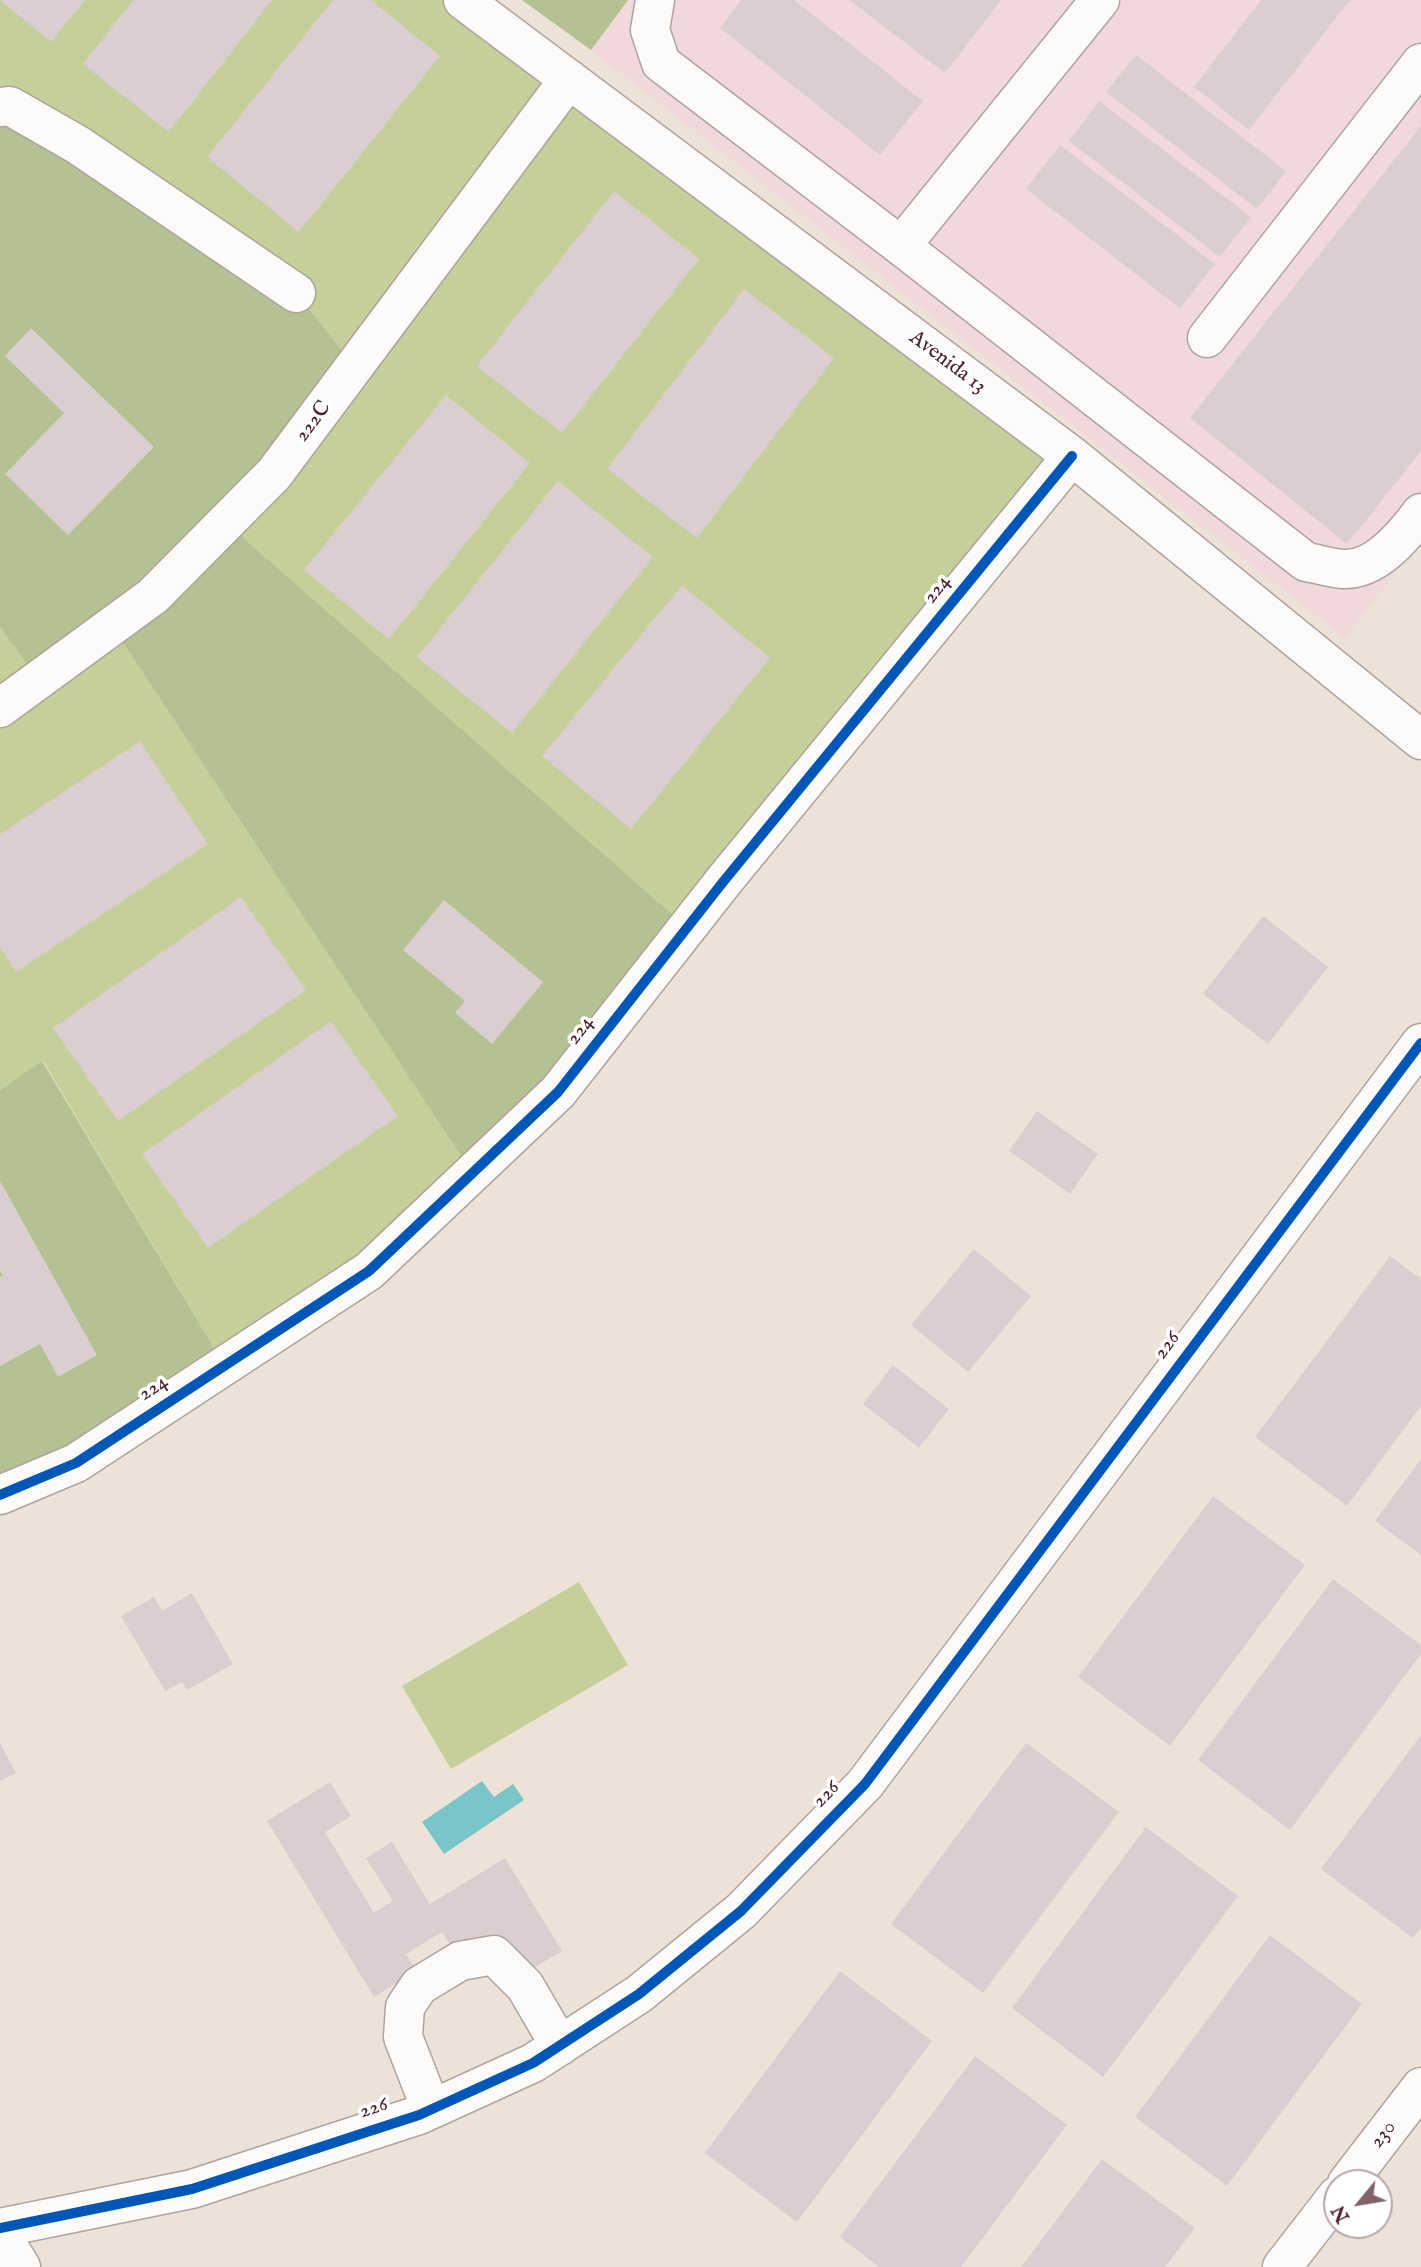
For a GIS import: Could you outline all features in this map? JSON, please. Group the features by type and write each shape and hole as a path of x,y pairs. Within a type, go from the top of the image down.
{"street":[{"name":"Avenida 13","path":"463,0 1072,456 1421,740"},
{"path":"654,0 650,30 662,63 1306,562 1346,569 1372,562 1405,534 1421,513"},
{"path":"901,246 1100,0"},
{"path":"1207,338 1421,63"},
{"name":"222C","path":"0,708 153,596 274,474 569,79"},
{"path":"0,107 10,106 78,145 296,293"},
{"name":"224","path":"0,1495 76,1463 369,1271 558,1091 723,882 1072,456"},
{"name":"226","path":"0,2231 192,2189 431,2109 533,2063 560,2046 639,1994 741,1911 865,1784 1421,1042"},
{"path":"431,2109 404,2037 405,2007 419,1986 460,1961 494,1955 525,1986 560,2046"},
{"name":"230","path":"1358,2169 1421,2087"},
{"path":"1282,2267 1323,2214"},
{"path":"0,2231 21,2267"}],"shaded area":[{"path":"628,0 1421,0 1421,539 1345,638 591,50"}],"green space":[{"path":"0,0 463,0 1072,456 688,928 225,523 0,107"},
{"path":"522,0 628,0 591,50"},
{"path":"0,107 296,293 355,367 226,523 688,928 472,1173 112,626 39,680 0,627"},
{"path":"112,626 472,1173 225,1366 43,1061 0,1090 0,627 39,679"},
{"path":"42,1061 225,1366 0,1495 0,1090"},
{"path":"579,1582 628,1665 451,1769 402,1686"}],"water":[{"path":"482,1781 494,1797 513,1784 524,1800 444,1854 422,1822"}],"building":[{"path":"0,0 85,0 51,42"},
{"path":"133,0 272,0 169,132 83,64"},
{"path":"333,0 371,0 440,56 299,232 207,157"},
{"path":"741,0 794,0 923,101 880,155 720,28"},
{"path":"849,0 1001,0 945,73"},
{"path":"1261,0 1350,0 1249,130 1194,87"},
{"path":"1136,55 1286,171 1257,209 1106,92"},
{"path":"1099,101 1251,217 1220,257 1069,141"},
{"path":"1421,126 1421,451 1347,544 1190,418"},
{"path":"1060,145 1215,264 1180,308 1026,189"},
{"path":"614,191 699,259 562,433 477,366"},
{"path":"744,289 834,358 697,538 607,469"},
{"path":"31,328 154,447 68,535 5,474 64,413 5,356"},
{"path":"446,395 530,463 389,639 304,570"},
{"path":"558,481 653,557 512,733 417,657"},
{"path":"682,585 770,658 631,829 542,756"},
{"path":"140,741 208,844 16,972 0,947 0,834"},
{"path":"241,897 306,990 118,1121 53,1028"},
{"path":"444,900 543,982 492,1044 455,1013 465,1001 403,950"},
{"path":"1263,916 1328,967 1268,1044 1203,994"},
{"path":"331,1021 398,1116 208,1248 142,1154"},
{"path":"1037,1111 1098,1154 1070,1194 1009,1151"},
{"path":"0,1181 97,1355 58,1377 40,1344 0,1366 0,1277 3,1276 0,1271"},
{"path":"974,1249 1031,1296 968,1372 911,1325"},
{"path":"1390,1256 1421,1279 1421,1406 1347,1506 1255,1437"},
{"path":"893,1365 949,1409 919,1448 863,1404"},
{"path":"1421,1459 1421,1555 1375,1521"},
{"path":"1213,1496 1305,1565 1170,1746 1078,1677"},
{"path":"1333,1579 1421,1645 1421,1654 1290,1830 1198,1760"},
{"path":"192,1593 233,1664 187,1690 182,1682 165,1691 121,1616 154,1597 162,1611"},
{"path":"1421,1735 1421,1928 1413,1938 1321,1869"},
{"path":"0,1743 16,1773 0,1781"},
{"path":"1026,1743 1119,1812 983,1993 891,1924"},
{"path":"330,1782 351,1816 325,1832 374,1913 393,1901 366,1858 392,1842 430,1904 505,1858 562,1951 520,1976 494,1934 457,1956 442,1932 406,1954 417,1971 374,1997 267,1821"},
{"path":"1146,1827 1238,1896 1103,2077 1012,2008"},
{"path":"1270,1935 1362,2004 1227,2186 1135,2117"},
{"path":"840,1971 932,2041 797,2222 705,2153"},
{"path":"975,2056 1067,2125 961,2267 879,2267 840,2237"},
{"path":"1102,2159 1195,2228 1165,2267 1021,2267"}],"cycle path":[{"path":"0,1495 76,1463 369,1271 558,1092 723,882 1072,456"},
{"path":"0,2228 192,2189 419,2115 533,2063 639,1994 741,1911 865,1784 1421,1043"}]}
